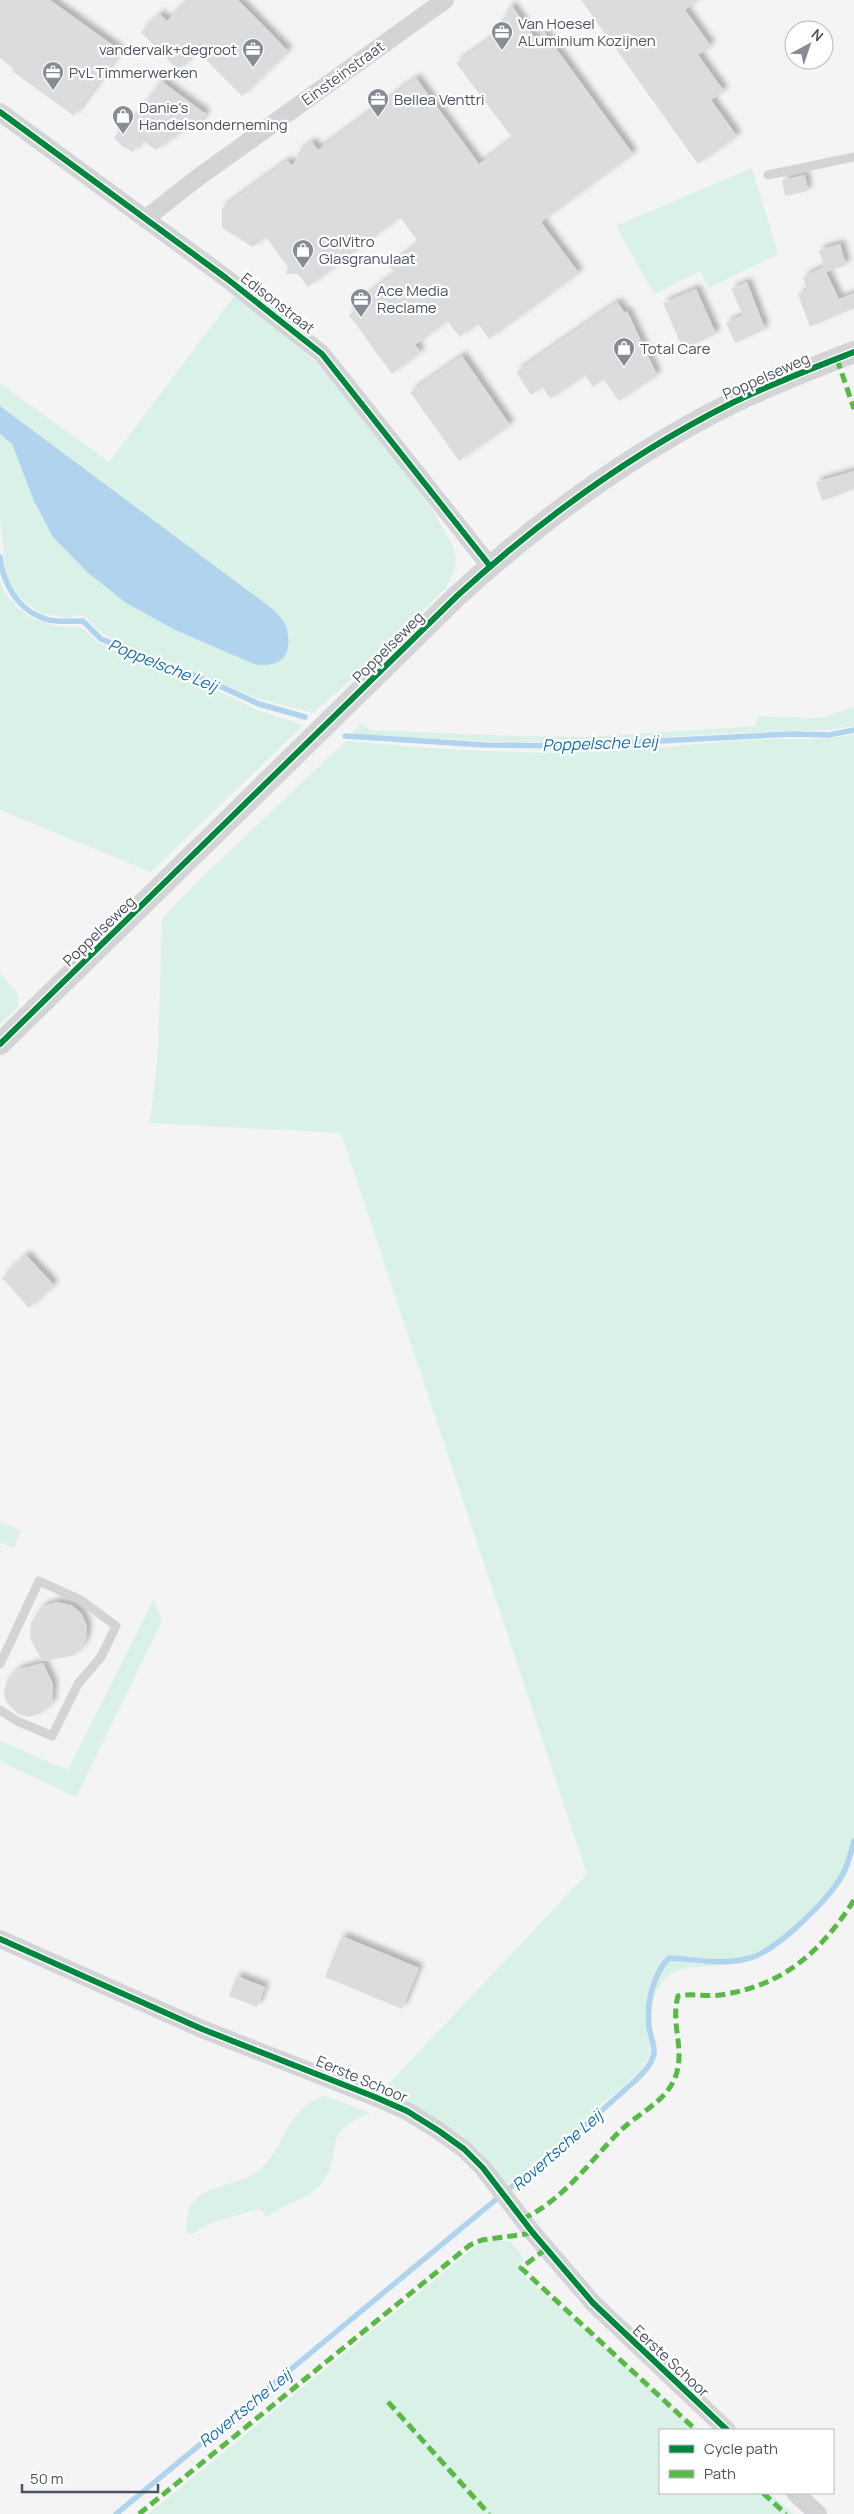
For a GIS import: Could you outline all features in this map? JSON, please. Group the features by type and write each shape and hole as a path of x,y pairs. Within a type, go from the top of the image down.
{"street":[{"name":"Einsteinstraat","path":"145,219 445,0"},
{"name":"Edisonstraat","path":"0,112 145,219 322,354 490,566"},
{"name":"Poppelseweg","path":"0,1044 490,566 559,509 661,442 733,403 854,352"},
{"name":"Eerste Schoor","path":"0,1938 175,2017 407,2112 464,2149 497,2185 593,2303 726,2429"},
{"path":"796,2494 818,2514"}],"lane":[{"path":"768,175 854,157"},
{"path":"0,1664 39,1581 81,1600 116,1626 101,1657 78,1684 52,1736 17,1721 0,1710"}],"green space":[{"path":"752,168 778,254 709,288 700,271 654,294 616,226"},
{"path":"235,295 314,360 381,439 428,502 452,544 456,558 455,569 446,588 366,667 313,713 259,699 163,659 121,644 105,635 85,617 77,615 68,618 40,613 21,599 9,583 5,565 0,518 0,434 12,444 53,537 87,572 126,603 175,630 254,664 274,610 0,406 0,383 109,462"},
{"path":"0,581 4,591 17,607 33,619 55,626 83,628 96,641 117,652 210,687 257,710 303,725 151,872 0,810"},
{"path":"854,707 854,726 830,730 733,733 600,741 514,742 357,736 352,733 361,724 370,730 588,737 756,726 758,716 820,718"},
{"path":"854,734 854,1850 848,1872 839,1887 827,1902 796,1929 778,1941 743,1959 726,1964 687,1968 667,1977 659,1986 655,1996 652,2041 646,2063 636,2075 517,2178 506,2184 479,2150 462,2135 382,2091 587,1874 341,1133 150,1123 158,1051 162,918 201,878 346,741 464,750 582,752 761,739 815,739"},
{"path":"0,974 17,992 19,1006 0,1024"},
{"path":"0,1521 21,1531 13,1548 0,1542"},
{"path":"154,1599 162,1621 76,1797 0,1761 0,1741 68,1770"},
{"path":"325,2096 371,2113 353,2121 337,2137 331,2166 326,2177 317,2188 267,2217 260,2209 210,2223 192,2234 186,2233 188,2213 196,2199 213,2189 254,2174 262,2168 277,2148 295,2117 313,2101"},
{"path":"498,2240 511,2242 523,2257 521,2273 698,2429 659,2429 659,2494 771,2494 794,2514 148,2514 471,2250 484,2242"}],"water":[{"path":"0,406 274,610 285,624 288,636 287,652 284,657 279,662 272,664 254,664 175,630 126,603 87,572 53,537 34,501 12,444 0,434"}],"building":[{"path":"0,0 50,0 121,51 74,116 12,71 13,68 0,58"},
{"path":"188,0 238,0 288,51 242,96 197,51 178,70 141,32 160,14 167,21"},
{"path":"581,0 699,0 685,10 711,46 698,55 724,91 711,100 737,136 698,164"},
{"path":"511,5 536,39 544,32 633,154 541,222 579,273 489,339 478,324 460,337 447,321 415,345 421,352 392,374 349,315 354,311 351,307 395,273 389,266 419,243 400,217 308,287 298,274 286,274 288,267 266,237 253,247 222,228 222,208 287,161 292,165 300,156 297,153 312,142 318,150 416,78 479,164 513,139 456,63 493,37"},
{"path":"161,81 206,114 195,129 191,126 156,150 142,140 133,152 122,146 114,138 128,119 132,121"},
{"path":"805,175 808,191 785,196 782,180"},
{"path":"840,244 846,265 826,272 839,299 854,293 854,308 810,327 798,294 807,291 803,277 823,267 825,270 819,250"},
{"path":"747,282 765,329 735,343 726,323 743,315 731,289"},
{"path":"696,289 716,334 683,349 663,303"},
{"path":"617,302 625,313 627,311 657,375 619,401 603,379 593,387 585,375 550,399 543,387 531,395 516,372"},
{"path":"462,356 510,425 459,461 410,392"},
{"path":"854,471 854,489 822,501 816,482"},
{"path":"26,1255 54,1285 29,1308 2,1278"},
{"path":"56,1602 71,1605 81,1613 87,1626 86,1639 81,1648 72,1656 42,1661 30,1638 31,1623 42,1607"},
{"path":"43,1663 53,1684 52,1703 40,1714 28,1717 18,1714 6,1702 4,1692 7,1680 19,1669"},
{"path":"342,1936 419,1968 402,2009 325,1977"},
{"path":"237,1976 265,1987 257,2007 229,1996"}],"waterway":[{"name":"Poppelsche Leij","path":"0,557 4,576 12,593 32,613 50,620 83,621 101,639 211,682 259,704 305,717"},
{"name":"Poppelsche Leij","path":"345,736 485,745 563,746 792,734 829,735 854,730"},
{"name":"Rovertsche Leij","path":"116,2514 516,2183 543,2163 637,2079 653,2057 654,2047 648,2018 650,1999 659,1972 669,1958 729,1962 750,1958 774,1945 801,1923 836,1885 845,1870 854,1841"}],"marked path":[{"path":"837,359 854,409"},
{"path":"522,2219 537,2211 563,2191 621,2130 658,2101 671,2086 678,2068 679,2057 676,2017 678,1996 720,1995 763,1984 781,1975 814,1951 828,1936 854,1900"},
{"path":"139,2514 470,2245 482,2240 533,2233"},
{"path":"546,2249 521,2268 695,2429"},
{"path":"388,2402 489,2514"},
{"path":"764,2494 786,2514"}],"cycle path":[{"path":"0,112 226,278 322,354 490,566"},
{"path":"0,1044 457,596 521,541 587,490 622,466 694,423 762,389 854,352"},
{"path":"0,1939 202,2029 375,2097 407,2111 439,2131 464,2149 483,2168 533,2233 593,2303 726,2429"}],"place":[{"name":"Van Hoesel ALuminium Kozijnen","path":"502,51"},
{"name":"vandervalk+degroot","path":"253,68"},
{"name":"PvL Timmerwerken","path":"53,91"},
{"name":"Bellea Venttri","path":"378,118"},
{"name":"Danie's Handelsonderneming","path":"123,135"},
{"name":"ColVitro Glasgranulaat","path":"303,269"},
{"name":"Ace Media Reclame","path":"361,318"},
{"name":"Total Care","path":"624,367"}]}
